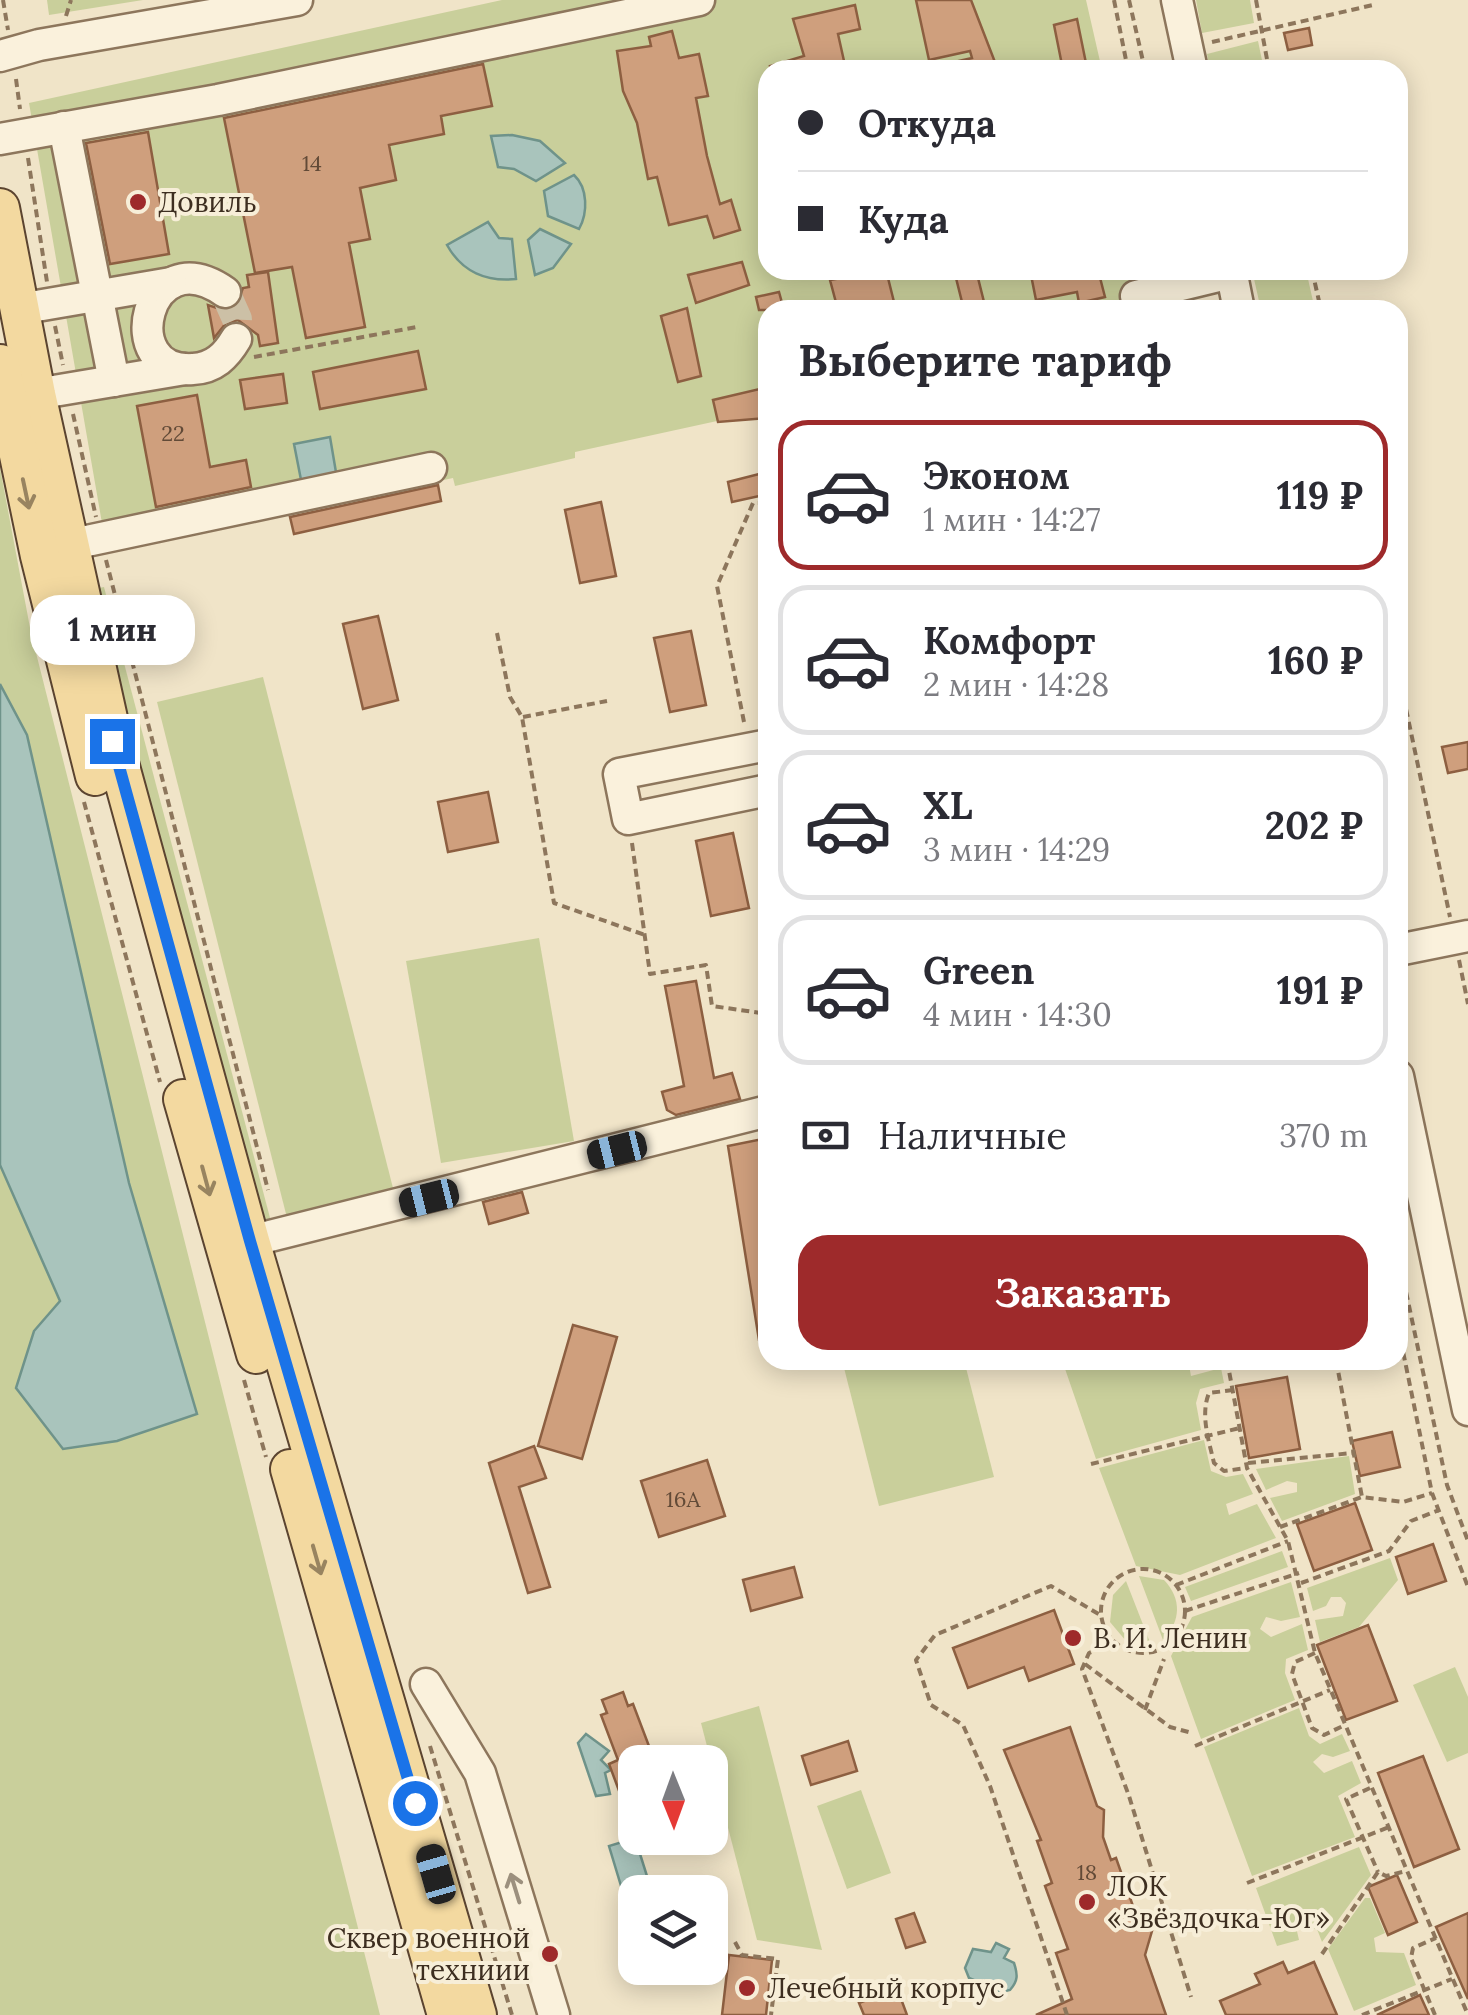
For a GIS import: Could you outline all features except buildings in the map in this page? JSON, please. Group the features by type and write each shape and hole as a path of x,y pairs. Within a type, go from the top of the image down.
{"main road":[{"path":"0,208 35,308 84,542 112,741 265,1239 477,2015"},
{"path":"0,364 40,556 96,780 225,1250 447,2015"}],"street":[{"path":"6,55 39,44 297,0"},
{"path":"12,137 699,0"},
{"path":"1177,0 1189,59"},
{"path":"64,128 114,381"},
{"path":"35,308 200,279 224,292"},
{"path":"1136,296 1199,280"},
{"path":"171,284 150,304 147,334 162,359 198,368"},
{"path":"52,392 198,368 236,339"},
{"path":"84,542 431,468"},
{"path":"758,747 620,774 628,819 758,792"},
{"path":"1408,948 1461,937"},
{"path":"265,1239 758,1114"},
{"path":"1408,1124 1468,1410"},
{"path":"426,1684 480,1772 554,2015"}],"path":[{"path":"3,0 12,137 35,308 52,392 84,542 265,1239"},
{"path":"1114,0 1126,60"},
{"path":"1129,0 1143,60"},
{"path":"1256,0 1268,60"},
{"path":"1189,59 1261,30 1374,5"},
{"path":"198,368 417,327"},
{"path":"758,503 753,503 717,586 758,747"},
{"path":"497,633 510,697 522,717 554,903 645,936"},
{"path":"522,717 606,701"},
{"path":"1408,712 1461,937 1468,1004"},
{"path":"628,819 650,974 706,965 712,1006 758,1013"},
{"path":"1408,1301 1447,1486 1468,1541"},
{"path":"1229,1370 1246,1465 1288,1541 1315,1653 1468,2015"},
{"path":"1338,1370 1362,1497"},
{"path":"1407,1370 1432,1493 1468,1587"},
{"path":"1233,1390 1208,1394 1203,1406 1214,1463 1224,1472 1246,1465 1352,1453"},
{"path":"1091,1464 1240,1428"},
{"path":"1280,1528 1362,1497 1403,1502 1432,1493"},
{"path":"1300,1583 1389,1551 1412,1522 1439,1510"},
{"path":"1176,1584 1288,1541"},
{"path":"1130,1571 1158,1572 1176,1584 1185,1611 1175,1639 1160,1650 1143,1653 1115,1642 1102,1616 1103,1599 1112,1584 1130,1571"},
{"path":"1185,1611 1298,1573"},
{"path":"1067,2015 990,1786 963,1726 931,1705 916,1660 935,1635 1052,1586 1102,1616"},
{"path":"1115,1642 1089,1653 1084,1664 1192,1997"},
{"path":"1315,1653 1295,1662 1292,1674 1312,1728 1324,1735 1346,1726"},
{"path":"1145,1710 1164,1659"},
{"path":"1084,1664 1145,1710 1192,1734"},
{"path":"1195,1746 1330,1690"},
{"path":"429,1743 512,2015"},
{"path":"1370,1787 1346,1800 1361,1838 1378,1872 1386,1876 1406,1871"},
{"path":"1247,1883 1389,1827"},
{"path":"1322,1954 1378,1872"},
{"path":"1435,2015 1411,1958 1413,1948 1436,1938"},
{"path":"735,1942 742,1955 778,1959 771,2015"},
{"path":"1362,2015 1452,1979"}],"green space":[{"path":"47,0 143,0 49,15"},
{"path":"502,0 1086,0 1100,60 758,60 758,280 1149,280 1154,300 758,300 758,412 575,452 575,458 455,486 453,478 107,552 29,103"},
{"path":"1196,0 1250,0 1254,23 1202,33"},
{"path":"1258,41 1262,60 1208,60 1207,54"},
{"path":"1254,280 1308,280 1313,300 1259,300"},
{"path":"0,468 31,633 380,2015 0,2015 0,1165 60,1301 34,1331 16,1388 63,1449 117,1441 196,1414 129,1183 27,735 0,684"},
{"path":"104,587 274,1233 260,1235 88,590"},
{"path":"263,677 393,1188 287,1218 157,702"},
{"path":"539,938 574,1141 441,1163 406,961"},
{"path":"845,1370 967,1370 994,1477 879,1506"},
{"path":"1065,1370 1190,1370 1191,1376 1221,1370 1224,1383 1200,1389 1196,1403 1201,1430 1096,1459"},
{"path":"1204,1440 1211,1471 1226,1477 1243,1474 1253,1494 1226,1504 1229,1515 1257,1504 1276,1538 1180,1575 1136,1566 1099,1468"},
{"path":"1349,1456 1355,1494 1282,1521 1270,1498 1297,1492 1297,1483 1287,1481 1266,1490 1256,1469"},
{"path":"1282,1551 1288,1567 1191,1601 1185,1587"},
{"path":"1390,1558 1398,1580 1359,1627 1320,1642 1315,1620 1343,1616 1346,1603 1341,1597 1331,1597 1326,1606 1313,1611 1307,1588"},
{"path":"1139,1576 1164,1580 1174,1595 1176,1618 1163,1640"},
{"path":"1126,1581 1151,1645 1126,1641 1110,1622 1113,1595"},
{"path":"1291,1582 1300,1617 1281,1621 1266,1617 1260,1629 1271,1637 1302,1624 1308,1650 1286,1659 1285,1673 1295,1700 1201,1739 1171,1656 1192,1617"},
{"path":"1455,1667 1468,1697 1468,1753 1447,1762 1413,1685"},
{"path":"759,1706 822,1950 757,1940 728,1828 728,1745 707,1745 701,1723"},
{"path":"1299,1708 1309,1736 1320,1744 1342,1734 1350,1751 1333,1757 1322,1754 1313,1762 1324,1773 1352,1761 1361,1783 1338,1796 1355,1837 1252,1876 1204,1747"},
{"path":"861,1790 891,1873 847,1889 817,1806"},
{"path":"1359,1847 1371,1875 1322,1942 1317,1929 1296,1927 1299,1940 1277,1946 1256,1888"},
{"path":"1365,1898 1370,1898 1385,1933 1374,1938 1376,1952 1404,1953 1416,1985 1354,2011 1328,1949"}],"water":[{"path":"512,135 540,141 565,163 536,181 514,169 498,167 491,136"},
{"path":"574,175 585,201 579,229 548,216 544,191"},
{"path":"488,222 499,238 512,239 516,279 495,279 476,273 460,262 447,245"},
{"path":"540,229 571,244 553,268 535,275 528,240"},
{"path":"330,437 338,484 303,490 294,444"},
{"path":"0,684 27,735 129,1183 197,1414 117,1441 63,1449 16,1388 34,1331 60,1301 0,1165"},
{"path":"586,1734 609,1751 601,1760 611,1770 605,1773 610,1794 596,1796 578,1743"},
{"path":"618,1843 618,1855 640,1855 647,1875 618,1876 609,1846"},
{"path":"996,1943 1009,1949 1004,1958 1014,1963 1016,1971 1013,1987 1002,1992 969,1978 965,1968 973,1949 991,1952"}],"tunnel":[{"path":"225,292 237,319 236,339"}],"place":[{"name":"Довиль","path":"138,202"},
{"name":"В. И. Ленин","path":"1073,1638"},
{"name":"ЛОК «Звёздочка-Юг»","path":"1087,1902"},
{"name":"Сквер военной техниии","path":"550,1954"},
{"name":"Лечебный корпус","path":"747,1988"}],"route":[{"path":"112,741 250,1241 415,1803"}]}
